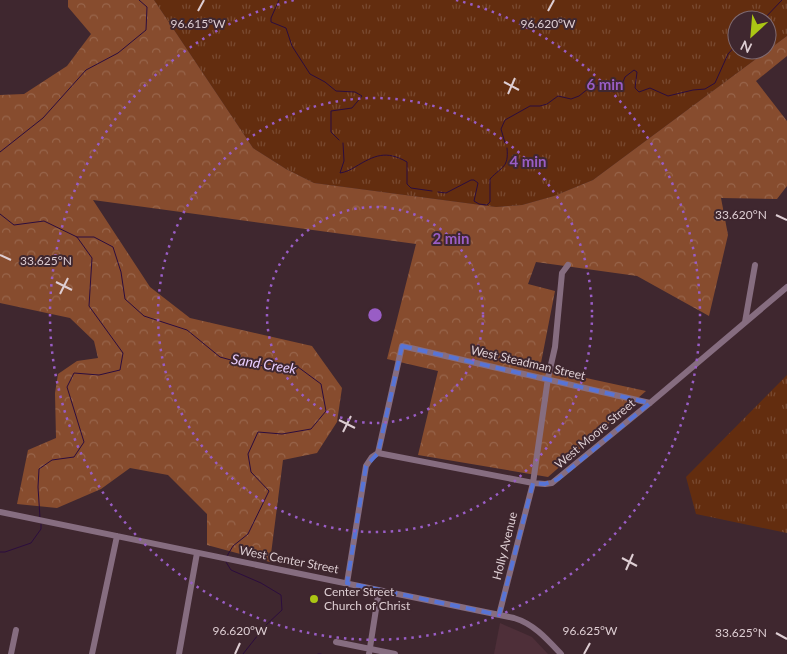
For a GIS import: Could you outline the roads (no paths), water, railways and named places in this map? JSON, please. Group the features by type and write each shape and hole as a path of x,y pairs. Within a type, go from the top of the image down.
{"street":[{"name":"Holly Avenue","path":"499,615 533,484 548,378 555,347 562,273 568,265"},
{"path":"745,322 754,265"},
{"name":"West Moore Street","path":"378,453 533,484 545,484 558,479 787,287"},
{"name":"West Steadman Street","path":"378,453 402,346 548,378 650,403"},
{"path":"347,583 366,466 372,457 378,453"},
{"name":"West Center Street","path":"0,512 524,621 536,629 561,654"},
{"path":"92,654 118,536"},
{"path":"179,654 197,552"},
{"path":"369,651 379,590"},
{"path":"10,654 16,630"},
{"path":"336,642 369,651 395,654"}],"waterway":[{"path":"0,152 43,118 86,70 118,53 146,30 147,7 139,0"},
{"path":"279,0 271,22 286,28 292,46 310,74 325,82 336,91 355,92 362,96 352,108 331,111 331,132 339,140"},
{"path":"772,10 782,0"},
{"path":"619,92 625,77 634,70 637,72 635,88 639,92 650,88 668,96 705,89 715,83 727,56"},
{"path":"505,143 501,129 505,120 530,106 547,104 558,96 571,99 579,96 589,88 599,85 614,92"},
{"path":"343,143 344,161 340,173 375,157 393,156 407,162 407,184 411,188 432,191"},
{"path":"438,192 446,193 474,180 478,183 474,201 487,205 490,202 490,179 506,163 507,148"},
{"path":"0,214 14,225 44,221 77,237 92,258 89,306 123,353 120,370 99,375 74,373 67,387 84,442 74,457 52,460 39,469 40,518"},
{"name":"Sand Creek","path":"77,237 94,237 113,247 121,272 125,299 144,316 187,330 220,357 249,365 298,367 321,384 326,411 311,429 282,434 258,432 248,454 251,472 269,491 248,534 233,546 227,556"},
{"path":"0,552 31,543 41,529 41,524"},
{"name":"Sand Creek","path":"226,562 231,570 261,583 281,595 282,610 265,626 243,654"}],"place":[{"name":"Center Street Church of Christ","path":"314,599"}]}
